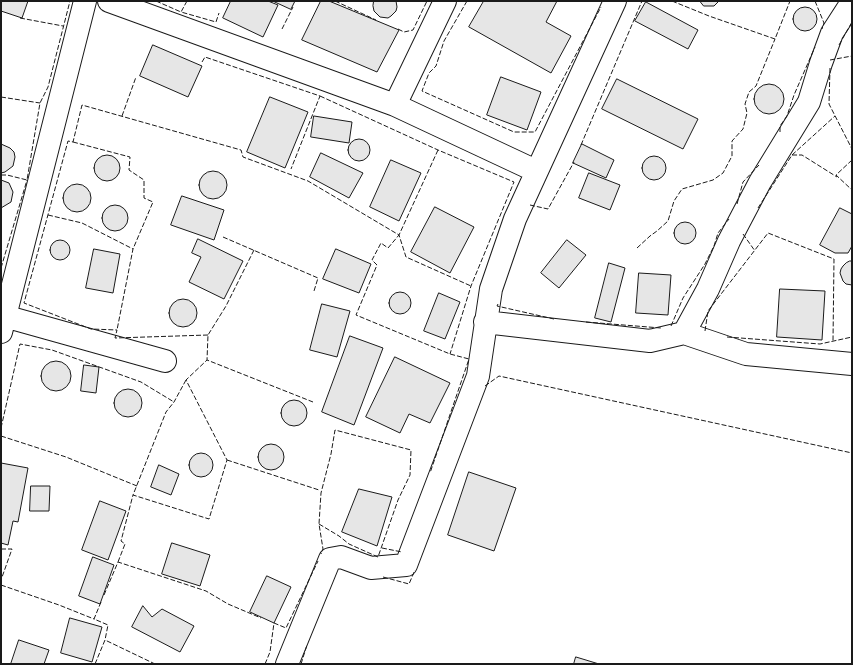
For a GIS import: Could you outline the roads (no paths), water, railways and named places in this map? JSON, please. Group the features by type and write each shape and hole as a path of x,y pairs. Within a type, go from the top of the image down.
{"street":[{"path":"85,1 2,324 165,361"},
{"path":"109,1 395,105 536,171"},
{"path":"395,105 445,1"},
{"path":"287,664 330,559 341,557 371,568 406,565 478,376 491,289 515,219 616,1"},
{"path":"684,333 708,289 729,241 760,182 810,102 821,63 832,33 852,2"},
{"path":"485,322 650,341 684,333 746,354 852,364"}]}
